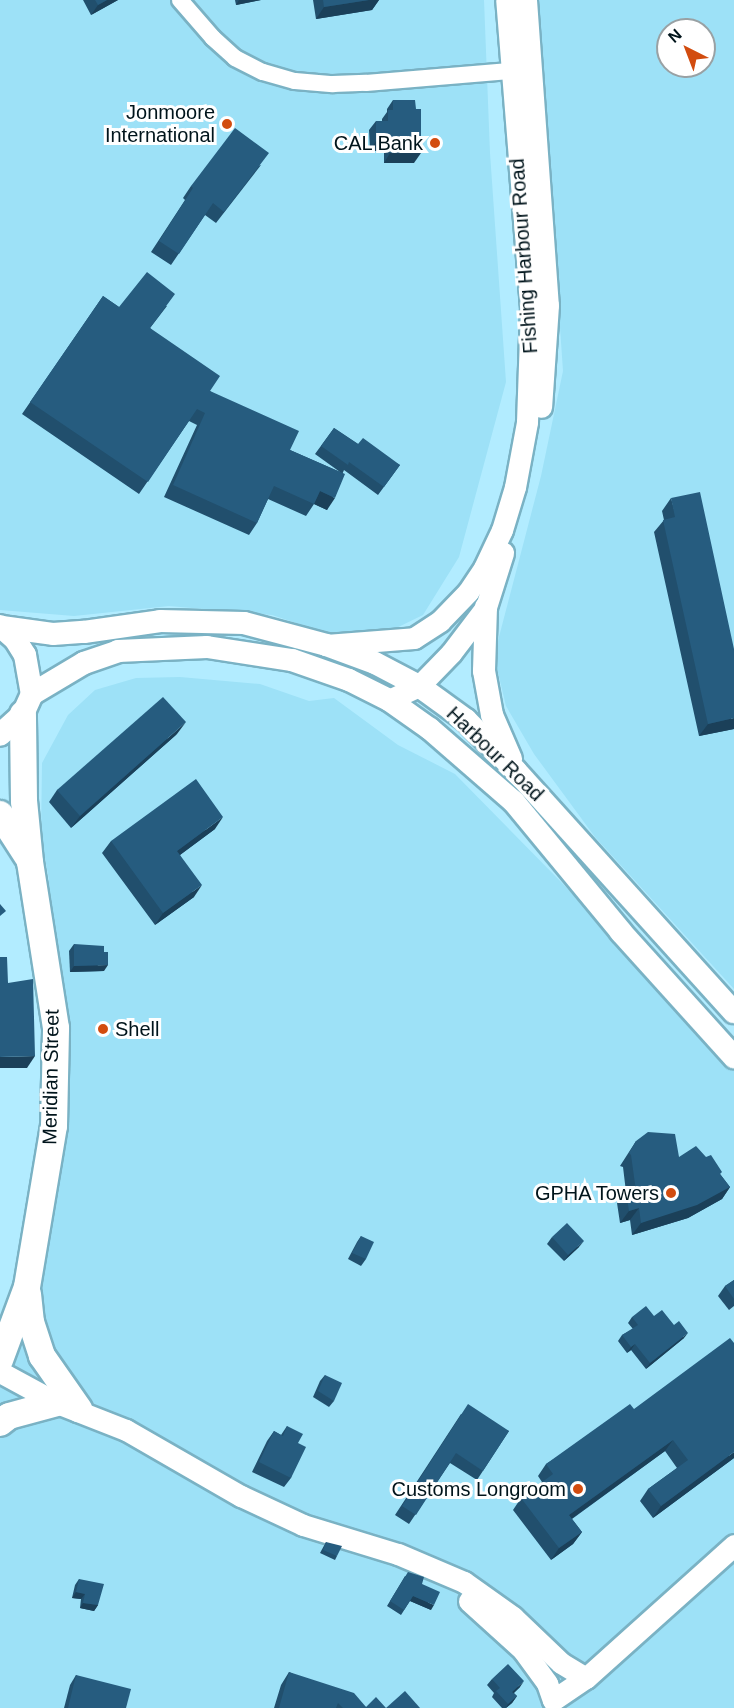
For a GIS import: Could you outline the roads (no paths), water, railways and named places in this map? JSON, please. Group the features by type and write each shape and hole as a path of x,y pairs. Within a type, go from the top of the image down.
{"main road":[{"path":"486,607 484,660 492,715 516,771"},
{"name":"Harbour Road","path":"1,627 53,634 160,621 244,623 326,645 375,663 419,686 466,720 516,771 734,1012"},
{"path":"1,627 15,639 25,655 28,704"},
{"name":"Harbour Road","path":"0,735 28,704 84,663 118,651 207,646 292,660 349,680 388,700 430,729 514,802 621,932 734,1057"},
{"name":"Meridian Street","path":"0,1360 27,1287 54,1126 56,1028 30,862 24,801 28,704"},
{"name":"Meridian Street","path":"0,814 30,862"},
{"path":"0,1423 9,1416 68,1406 42,1356 31,1322 27,1287"}],"street":[{"path":"180,0 213,38 235,58 263,72 295,81 333,84 366,83 510,71 533,81"},
{"name":"Fishing Harbour Road","path":"326,645 414,638 440,621 468,592 484,568 502,530 515,487 527,422 531,374 531,309 506,0"},
{"name":"Fishing Harbour Road","path":"388,700 419,686 451,653 486,607 523,493 539,426 545,377 548,305 526,0"},
{"path":"0,1372 68,1406 126,1430 241,1496 303,1525 398,1554 464,1582 513,1617 561,1663 586,1678"},
{"path":"398,1554 457,1591 501,1628 538,1670 553,1700 586,1678 734,1545"}],"place":[{"name":"Jonmoore International","path":"227,124"},
{"name":"CAL Bank","path":"435,143"},
{"name":"Shell","path":"103,1029"},
{"name":"GPHA Towers","path":"671,1193"},
{"name":"Customs Longroom","path":"578,1489"}]}
